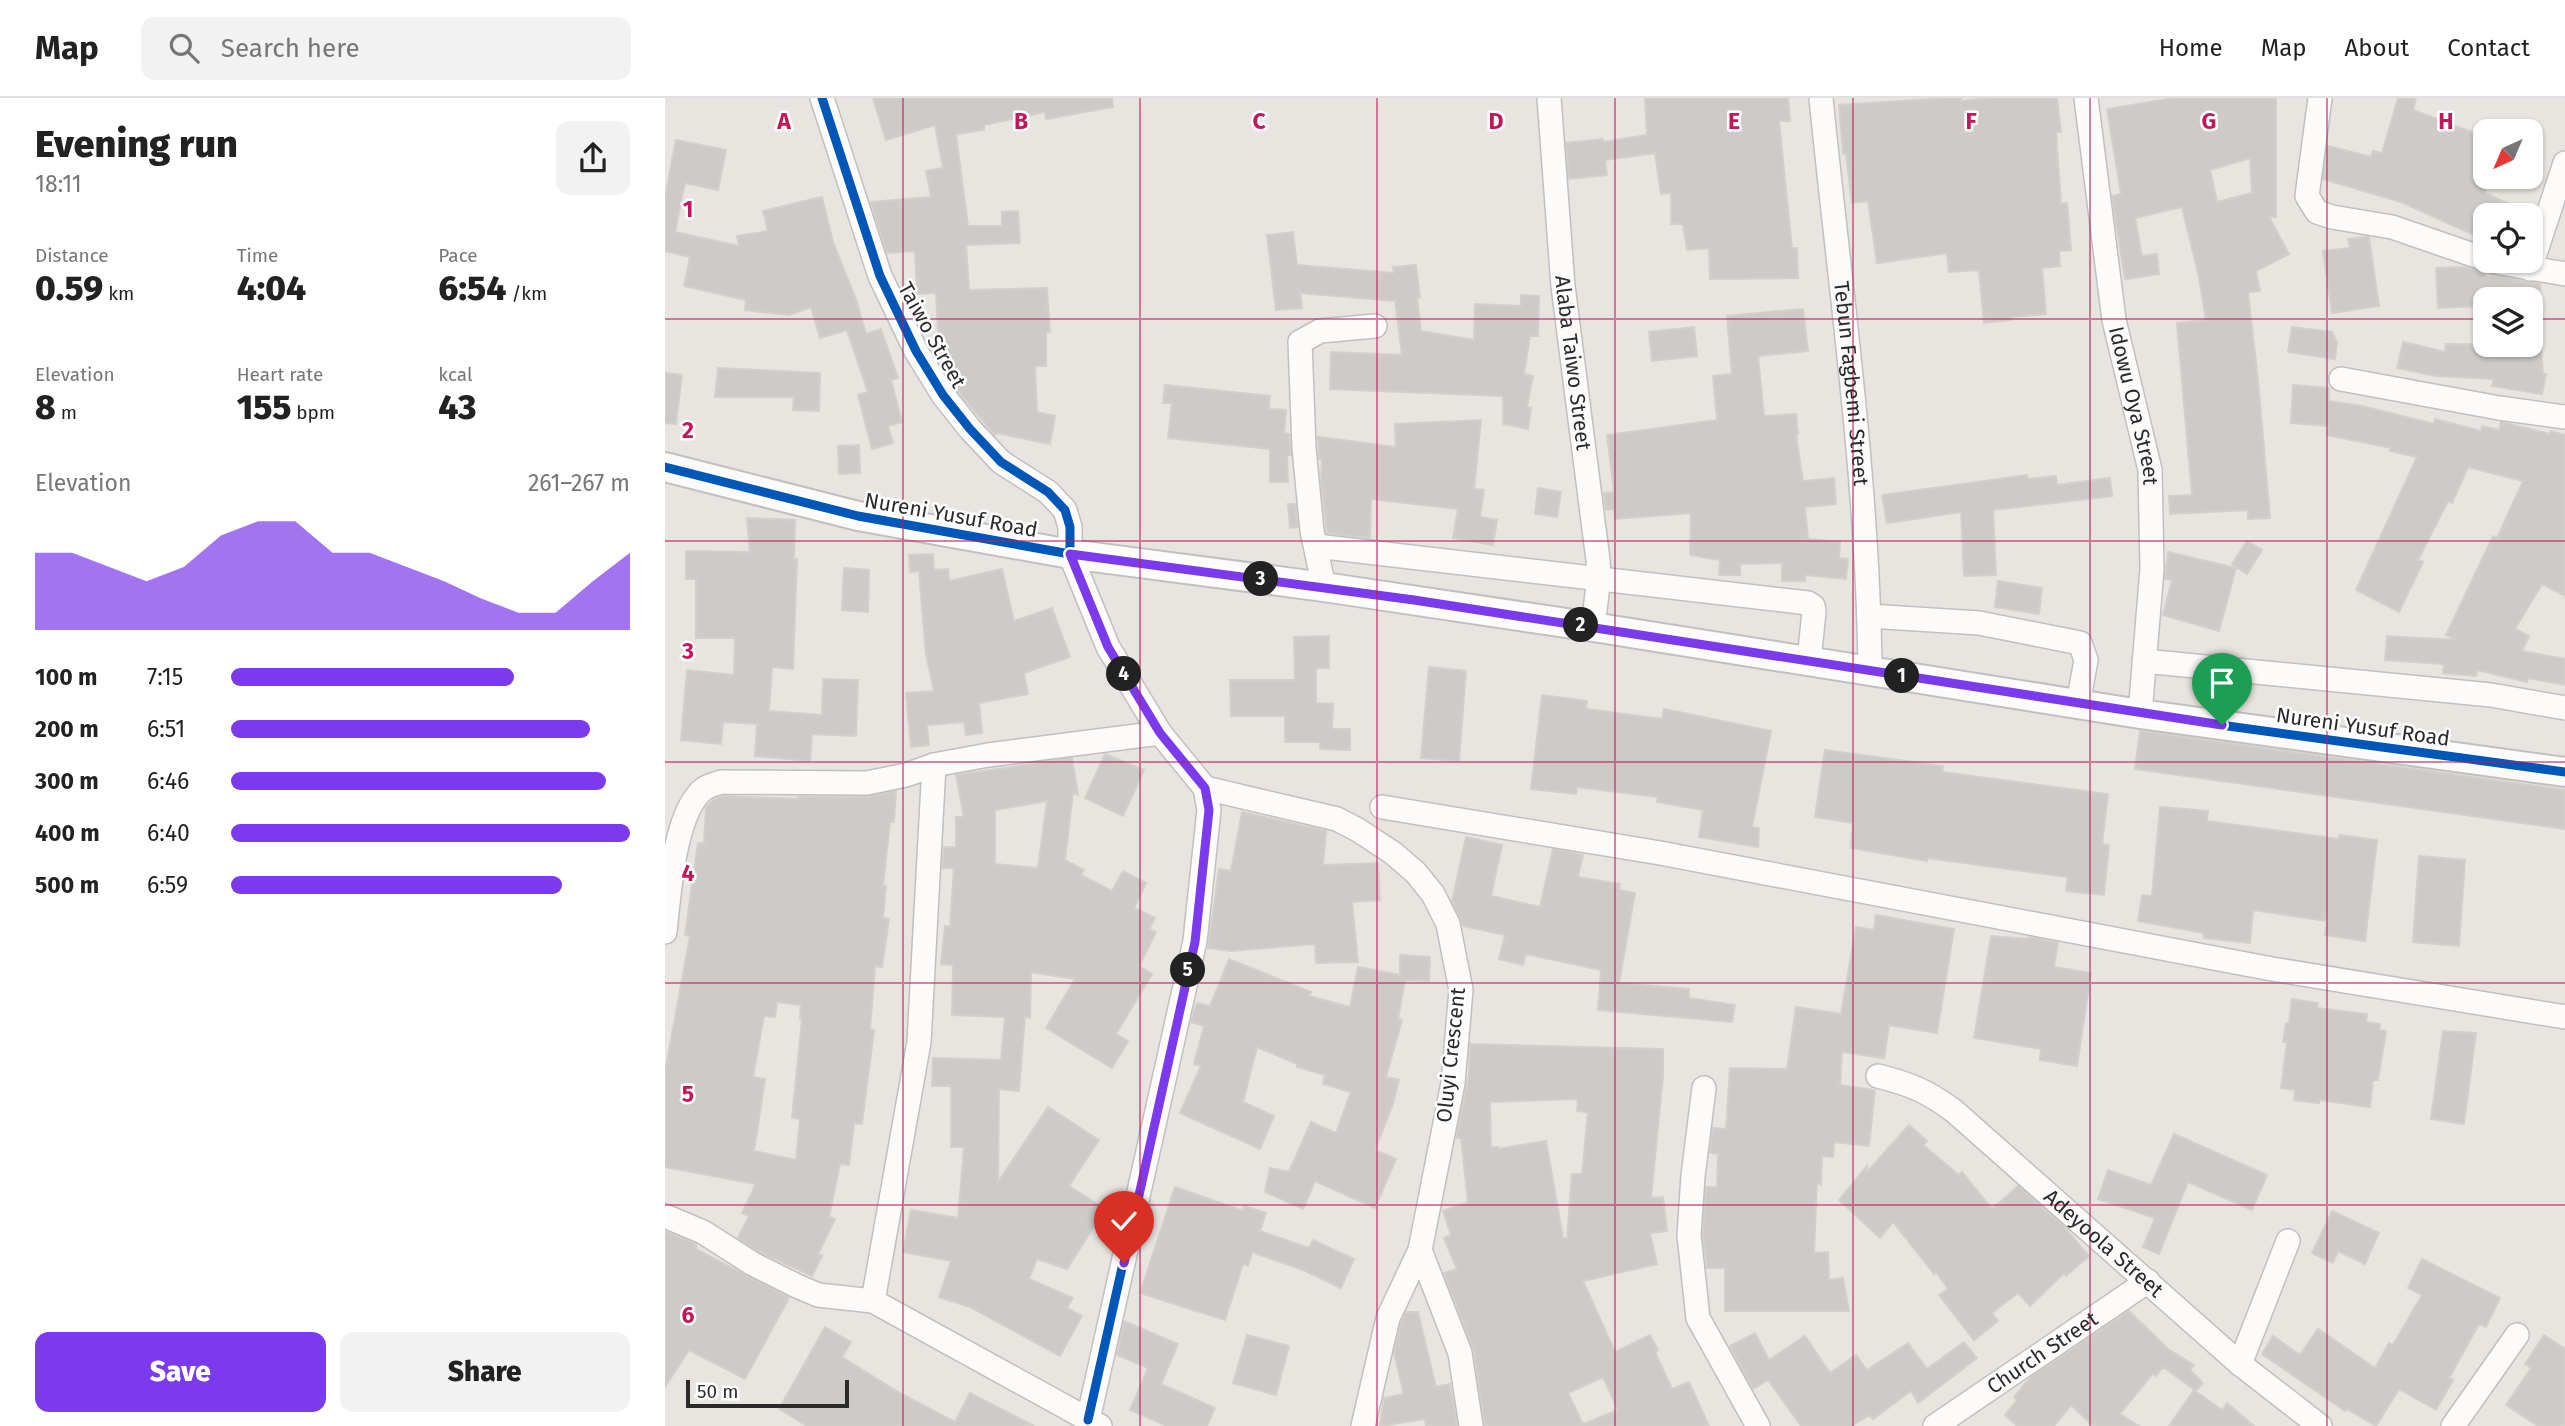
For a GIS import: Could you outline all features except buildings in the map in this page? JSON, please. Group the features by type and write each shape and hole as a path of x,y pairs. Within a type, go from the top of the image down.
{"street":[{"name":"Taiwo Street","path":"822,98 880,276 916,351 943,395 970,429 1002,462 1048,492 1065,510 1070,527 1070,554 1108,647 1160,733 1205,788"},
{"name":"Alaba Taiwo Street","path":"1549,98 1563,286 1599,577 1593,627"},
{"name":"Tebun Fagbemi Street","path":"1821,98 1862,486 1870,616 1870,671"},
{"name":"Idowu Oya Street","path":"2086,98 2113,320 2150,470 2152,569 2140,714"},
{"path":"2321,98 2307,196 2317,212 2392,227 2473,255"},
{"path":"2543,230 2565,163"},
{"path":"2543,271 2565,274"},
{"path":"1324,587 1304,448 1300,342 1320,331 1375,326"},
{"path":"2341,379 2565,417"},
{"name":"Nureni Yusuf Road","path":"665,467 858,516 1070,554 1324,587 2140,714 2565,772"},
{"path":"1316,546 1808,603 1813,606 1814,611 1809,661"},
{"path":"1870,616 1979,623 2080,642 2086,660 2078,704"},
{"path":"2144,661 2491,695 2565,708"},
{"path":"665,932 670,841 704,789 720,782 867,783 906,775 934,765 988,755 1160,733"},
{"path":"873,1301 919,1042 934,765"},
{"path":"665,1216 703,1232 753,1264 807,1291 818,1295 873,1301 1094,1423 1195,942 1209,810 1205,788"},
{"name":"Oluyi Crescent","path":"1205,788 1336,819 1358,830 1393,853 1416,873 1433,894 1448,924 1461,990 1453,1083 1420,1250 1388,1318 1363,1426"},
{"path":"1382,807 1660,853 2272,969 2565,1017"},
{"name":"Adeyoola Street","path":"1878,1076 1910,1084 1929,1093 1954,1111 2240,1364 2320,1426"},
{"path":"1704,1088 1689,1235 1698,1318 1758,1426"},
{"path":"2240,1364 2288,1241"},
{"path":"1420,1250 1460,1353 1471,1426"},
{"name":"Church Street","path":"1935,1426 2148,1281"},
{"path":"2453,1426 2517,1335"}],"cycle path":[{"path":"822,98 880,276 916,351 943,395 970,429 1001,462 1048,492 1065,510 1070,527 1070,554 1108,647 1160,733 1205,788 1209,810 1195,941 1088,1420"},
{"path":"665,467 858,516 1070,554 1324,587 2140,714 2565,772"}],"route":[{"path":"1124,1263 1195,942 1209,810 1205,788 1160,733 1108,647 1070,554 1414,600 2222,725"}]}
